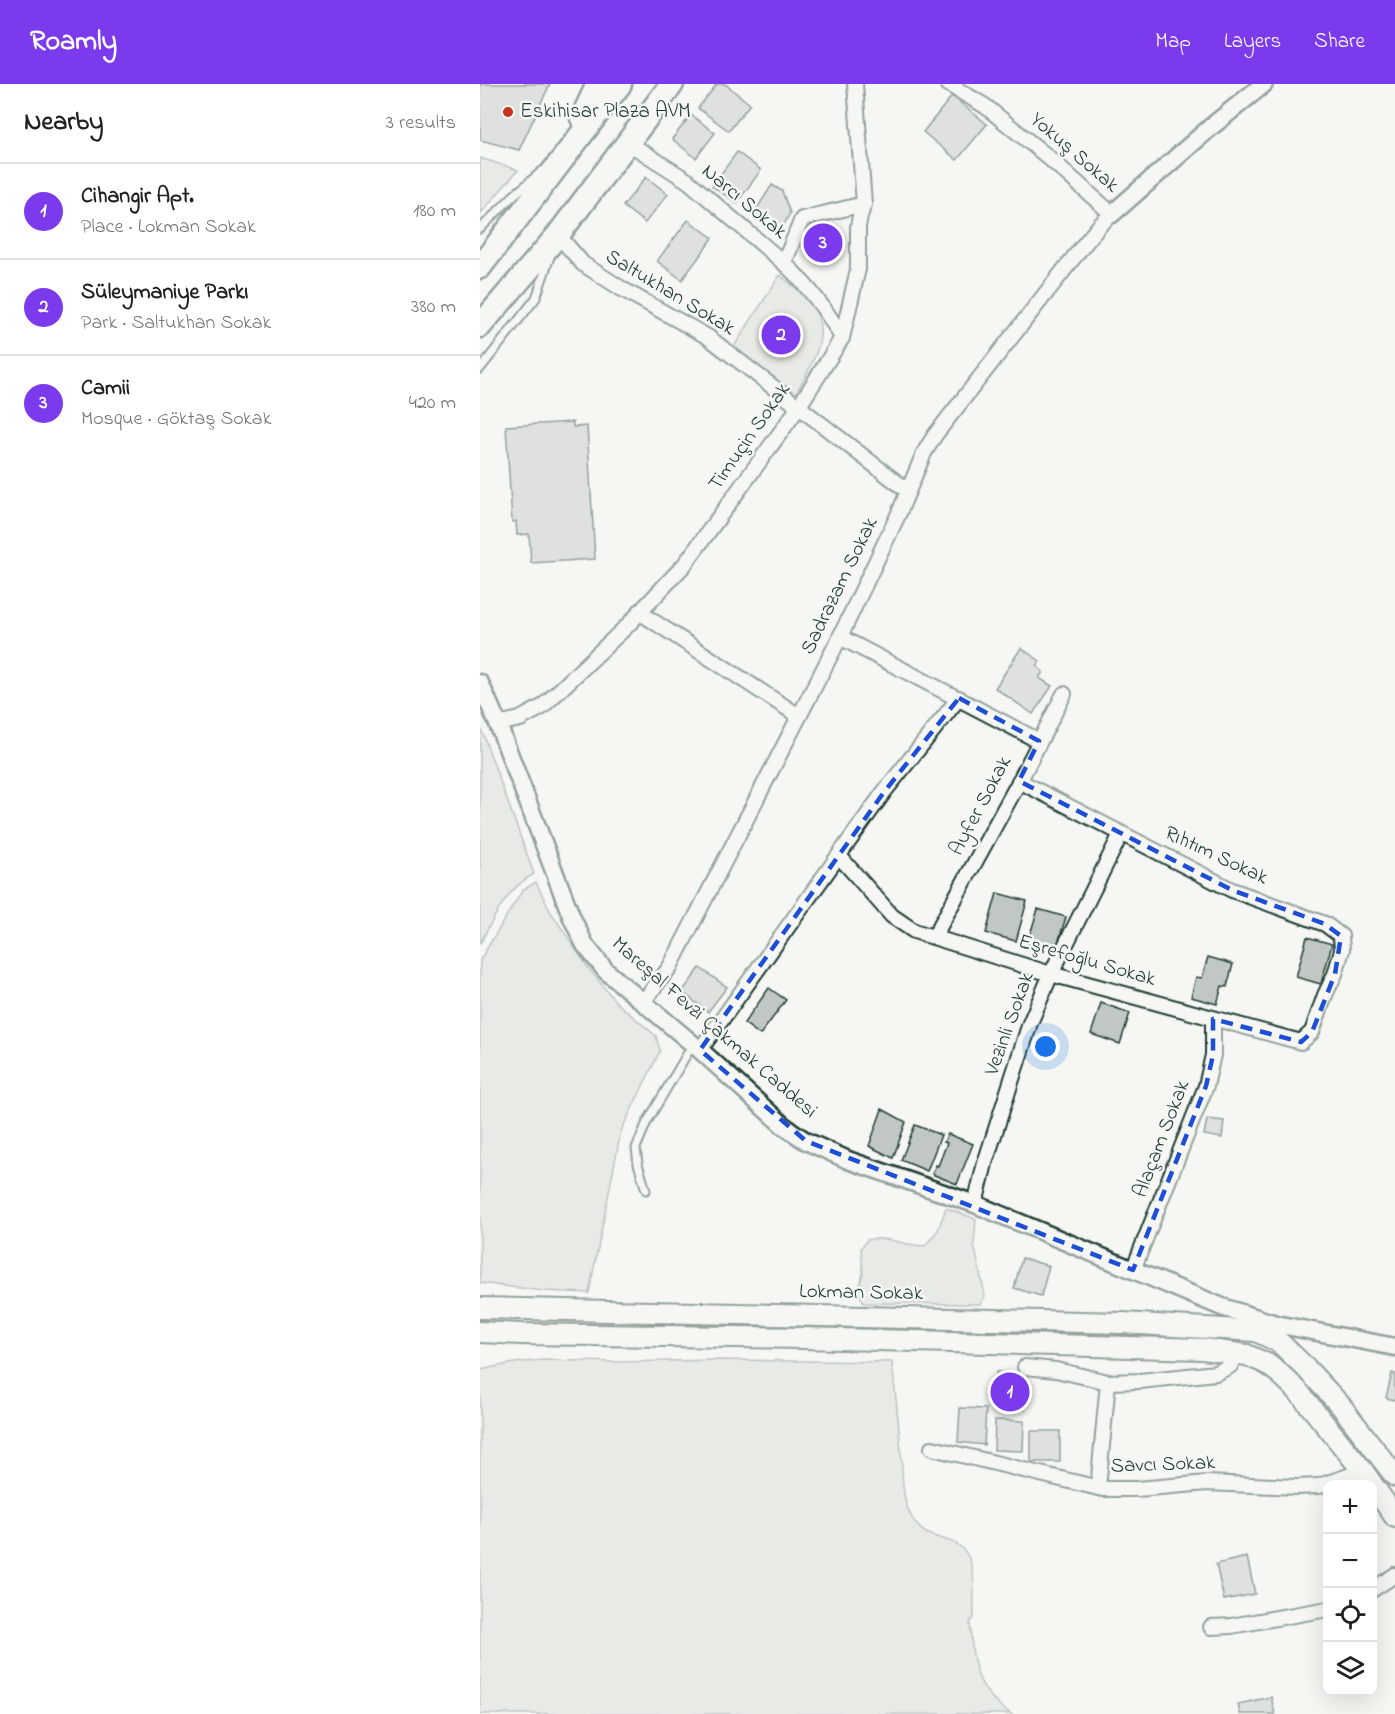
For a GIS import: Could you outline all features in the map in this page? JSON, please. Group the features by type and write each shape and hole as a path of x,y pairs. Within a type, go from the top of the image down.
{"highway":[{"path":"572,146 585,108 598,84"},
{"path":"480,267 620,84"},
{"path":"480,326 558,235 672,84"},
{"path":"654,107 680,84"},
{"path":"480,332 503,298"}],"main road":[{"name":"Lokman Sokak","path":"480,1308 1123,1323 1243,1322"},
{"name":"Mareşal Fevzi Çakmak Caddesi","path":"1243,1322 1256,1331 1271,1336 1296,1357 1341,1406 1395,1476"},
{"path":"480,1332 1203,1349 1237,1353 1267,1364 1289,1381 1363,1471 1395,1516"}],"street":[{"name":"Timuçin Sokak","path":"498,724 520,719 542,707 685,564 799,406 842,338 858,270 858,227 864,204 855,84"},
{"name":"Yokuş Sokak","path":"948,84 985,106 1048,157 1112,214"},
{"path":"1112,214 1212,126 1264,84"},
{"name":"Narcı Sokak","path":"627,142 688,181 784,263 830,315 842,338"},
{"path":"784,263 802,219 864,204"},
{"name":"Sadrazam Sokak","path":"643,1002 670,967 840,637 924,453 935,435 1100,225 1112,214"},
{"name":"Saltukhan Sokak","path":"558,235 584,264 622,289 708,337 908,491"},
{"path":"639,612 799,716"},
{"path":"840,637 1039,741"},
{"name":"Mareşal Fevzi Çakmak Caddesi","path":"480,683 585,945 606,970 697,1047 778,1121 806,1141 848,1160 975,1204 1133,1270 1243,1322"},
{"name":"Ayfer Sokak","path":"934,937 1064,694"},
{"path":"697,1047 884,792 958,698"},
{"name":"Rıhtım Sokak","path":"1019,781 1232,890 1325,924 1341,936 1342,951 1325,995"},
{"name":"Vezinli Sokak","path":"975,1204 985,1163 1030,1023 1051,974 1121,834"},
{"name":"Eşrefoğlu Sokak","path":"839,856 892,915 914,931 1051,974 1301,1042 1312,1032 1325,995"},
{"name":"Alaçam Sokak","path":"1133,1270 1206,1086 1213,1055 1213,1019"},
{"path":"1025,1367 1056,1370 1108,1382 1216,1373 1230,1366 1237,1353 1243,1322 1276,1324 1395,1347"},
{"path":"1098,1488 1108,1382"},
{"name":"Savcı Sokak","path":"932,1448 1098,1488 1137,1489 1207,1483 1319,1486 1363,1471"},
{"path":"1375,1588 1395,1575"},
{"path":"1211,1627 1231,1626 1323,1610"}],"lane":[{"path":"480,229 513,196 572,146"},
{"path":"480,369 536,298 558,235"},
{"path":"646,1190 636,1148 647,1122 697,1047"}],"highlighted area":[{"path":"959,698 1039,741 1019,781 1232,890 1325,924 1341,936 1335,974 1312,1032 1301,1042 1213,1019 1213,1055 1206,1086 1133,1270 806,1141 700,1050 884,792"}],"shaded area":[{"path":"480,158 518,170 480,214"},
{"path":"780,275 812,304 818,316 820,328 817,351 794,397 733,348"},
{"path":"480,726 534,874 509,895 480,944"},
{"path":"536,882 550,911 589,969 617,1003 656,1036 660,1051 621,1131 589,1293 544,1291 480,1283 480,960 523,890"},
{"path":"946,1208 976,1219 974,1244 985,1296 981,1304 864,1303 858,1292 863,1273 861,1248 867,1240 882,1239 925,1246 938,1230"},
{"path":"480,1318 1177,1335 1193,1336 1196,1339 480,1324"},
{"path":"543,1360 892,1362 906,1505 923,1531 955,1543 968,1556 974,1583 974,1617 970,1623 975,1663 989,1695 1011,1714 480,1714 480,1370"}],"building":[{"name":"Eskihisar Plaza AVM","path":"480,84 550,84 519,150 480,140"},
{"path":"717,84 725,84 750,104 729,131 698,108"},
{"path":"952,96 987,124 957,160 923,132"},
{"path":"691,115 715,133 696,158 672,139"},
{"path":"737,152 761,170 737,203 712,186"},
{"path":"646,177 668,194 645,223 623,206"},
{"path":"772,185 782,191 790,213 779,235 752,216"},
{"path":"688,220 713,238 682,280 657,261"},
{"path":"829,224 840,254 816,262 805,233"},
{"path":"573,422 573,427 587,426 595,559 531,563 529,534 517,535 516,521 512,522 506,426"},
{"path":"1021,648 1040,661 1037,666 1043,672 1039,678 1052,686 1033,714 995,688"},
{"path":"997,893 1027,901 1016,941 986,933"},
{"path":"1038,909 1066,917 1055,953 1027,944"},
{"path":"1307,937 1332,944 1321,984 1296,977"},
{"path":"1208,957 1233,964 1227,987 1222,986 1217,1004 1191,997 1196,977 1202,978"},
{"path":"700,968 727,987 708,1012 682,992"},
{"path":"769,988 786,1000 760,1035 744,1023"},
{"path":"1101,1003 1130,1013 1120,1044 1091,1034"},
{"path":"882,1109 906,1122 893,1158 869,1146"},
{"path":"1207,1119 1224,1121 1222,1138 1204,1135"},
{"path":"915,1125 941,1135 927,1171 901,1160"},
{"path":"948,1134 973,1144 957,1184 932,1174 936,1165 938,1166"},
{"path":"1022,1258 1049,1266 1041,1296 1014,1288"},
{"path":"996,1372 1014,1373 1013,1378 1026,1379 1024,1410 1012,1409 1013,1406 995,1405"},
{"path":"1392,1373 1395,1374 1395,1400 1386,1398"},
{"path":"960,1408 986,1409 984,1445 958,1442"},
{"path":"995,1420 1024,1421 1023,1451 994,1450"},
{"path":"1031,1431 1060,1431 1060,1462 1031,1462"},
{"path":"1247,1557 1255,1594 1224,1600 1216,1564"},
{"path":"1271,1697 1275,1714 1240,1714 1238,1704"}],"place":[{"name":"Eskihisar Plaza AVM","path":"508,112"},
{"name":"Camii","path":"823,243"},
{"name":"Süleymaniye Parkı","path":"781,335"},
{"name":"Cihangir Apt.","path":"1010,1392"}]}
